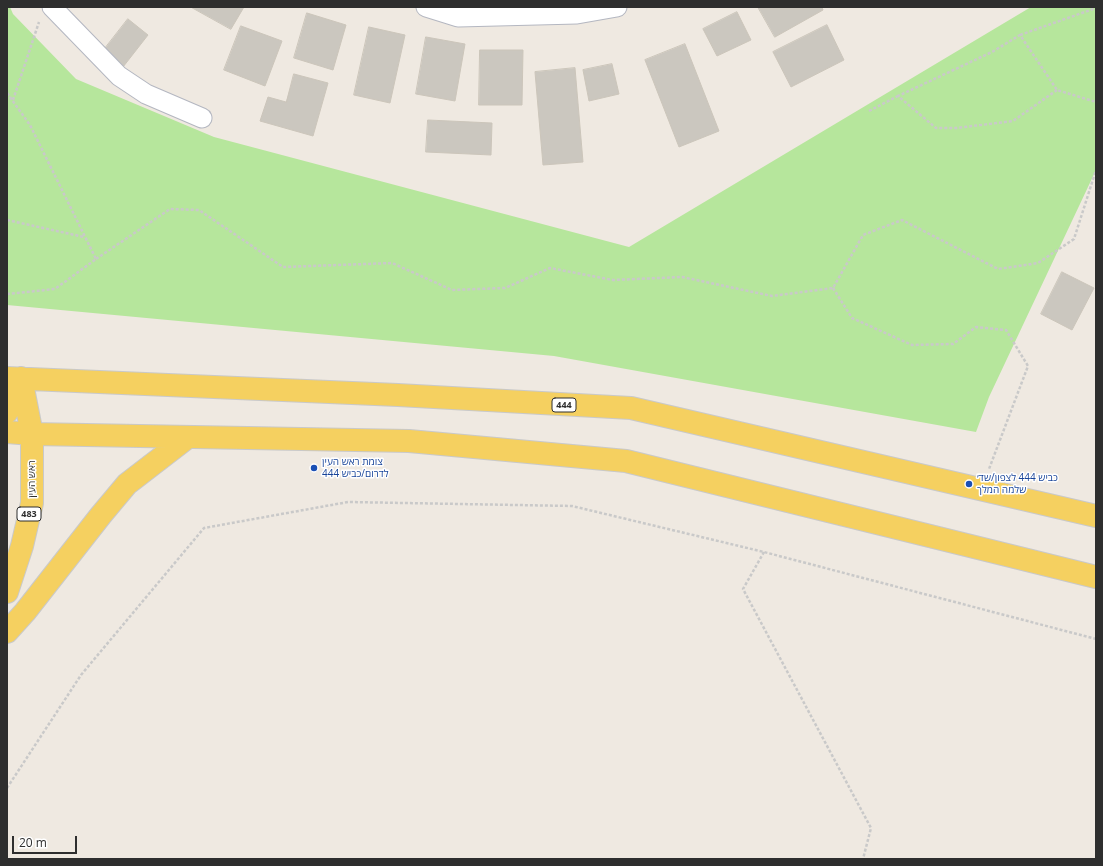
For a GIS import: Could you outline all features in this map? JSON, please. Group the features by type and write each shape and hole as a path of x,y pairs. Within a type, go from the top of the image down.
{"main road":[{"name":"444","path":"14,378 390,395 631,408 1096,516"},
{"path":"7,412 14,378"},
{"name":"483","path":"14,378 32,434"},
{"path":"7,432 32,434 409,441 626,461 1096,577"},
{"name":"ראש העין","path":"7,592 22,546 32,503 32,434"},
{"path":"7,632 25,612 127,484 188,437"}],"street":[{"path":"52,7 119,76 146,94 202,118"},
{"path":"426,7 458,17 524,11 577,14 617,7"}],"path":[{"path":"869,111 992,52 1020,35 1096,8"},
{"path":"13,101 39,21"},
{"path":"1020,35 1057,90 1096,102"},
{"path":"898,96 936,128 957,128 1013,121 1057,90"},
{"path":"7,93 30,125 96,259"},
{"path":"832,288 864,235 902,220 998,269 1038,263 1074,239 1096,170"},
{"path":"7,294 55,289 96,259 170,209 199,210 283,267 392,263 452,290 505,288 550,268 613,280 682,277 772,296 832,288"},
{"path":"7,220 85,237"},
{"path":"832,288 852,318 912,345 953,344 976,327 1006,330 1028,366 982,489"},
{"path":"7,788 81,675 204,528 348,502 572,506 764,552 1096,639"},
{"path":"764,552 743,589 871,828 863,859"}],"green space":[{"path":"7,7 10,7 13,14 76,79 214,137 629,247 1031,7 1096,7 1096,170 989,397 976,432 554,356 7,305"}],"building":[{"path":"191,7 244,7 231,29"},
{"path":"758,7 822,7 823,10 775,37"},
{"path":"737,12 751,40 717,56 703,29"},
{"path":"307,13 346,25 333,70 294,58"},
{"path":"128,19 148,35 123,67 103,51"},
{"path":"827,25 844,60 791,87 773,52"},
{"path":"241,26 282,41 265,86 224,70"},
{"path":"369,27 405,35 390,103 354,95"},
{"path":"426,37 465,44 455,101 416,94"},
{"path":"685,44 719,131 679,147 645,60"},
{"path":"480,50 523,50 522,105 479,105"},
{"path":"612,64 619,94 589,101 583,70"},
{"path":"575,68 583,162 543,165 535,72"},
{"path":"294,74 328,83 313,136 260,121 268,97 286,102"},
{"path":"428,120 492,123 491,155 426,152"},
{"path":"1062,272 1094,288 1072,330 1041,314"}],"place":[{"name":"צומת ראש העין לדרום/כביש 444","path":"314,468"},
{"name":"כביש 444 לצפון/שד׳ שלמה המלך","path":"969,484"}]}
